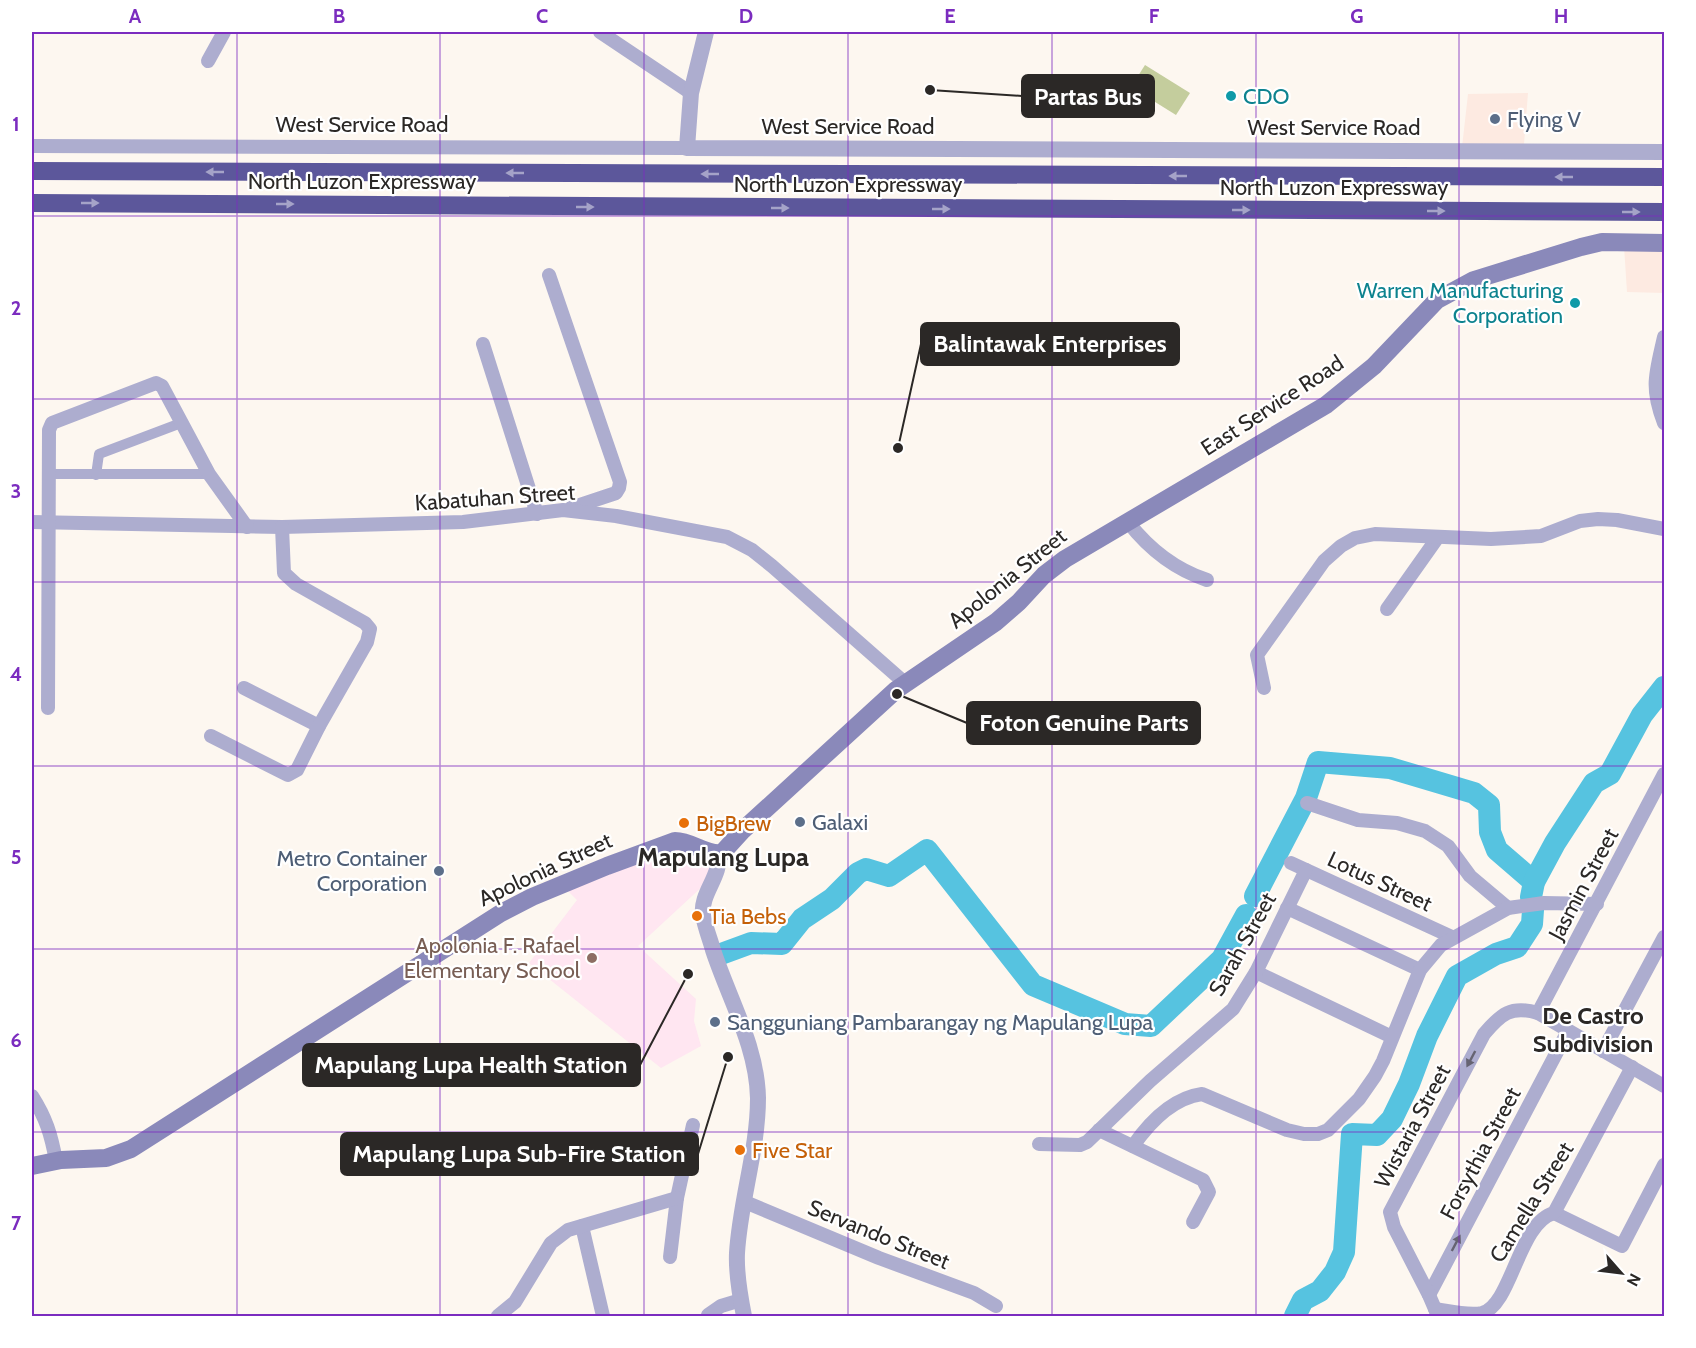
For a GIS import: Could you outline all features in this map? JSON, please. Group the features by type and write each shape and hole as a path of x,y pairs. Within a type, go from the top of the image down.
{"highway":[{"name":"North Luzon Expressway","path":"32,171 1665,177"},
{"name":"North Luzon Expressway","path":"32,203 1665,212"}],"main road":[{"name":"East Service Road","path":"1128,522 1326,405 1374,366 1437,300 1449,292 1474,280 1602,242 1665,243"},
{"name":"Apolonia Street","path":"32,1166 56,1161 106,1158 131,1149 463,935 532,897 675,841 684,841 718,854 905,683 996,622 1019,602 1044,575 1065,558 1128,522"}],"street":[{"path":"208,61 222,32"},
{"path":"600,32 691,93"},
{"path":"621,46 625,32"},
{"path":"687,148 691,93 706,32"},
{"name":"West Service Road","path":"32,146 1665,152"},
{"path":"549,275 620,482 616,493 563,510"},
{"path":"1665,337 1654,384 1657,405 1665,423"},
{"path":"483,344 537,514"},
{"path":"48,708 49,430 52,423 156,383 162,386 209,474 247,527"},
{"path":"96,475 99,454 181,423"},
{"path":"50,474 209,474"},
{"name":"Kabatuhan Street","path":"32,522 282,527 463,522 563,510 616,516 727,537 740,542 772,566 905,683"},
{"path":"1264,688 1257,655 1324,561 1341,546 1355,538 1375,534 1491,538 1541,536 1580,522 1598,519 1617,520 1665,529"},
{"path":"1128,522 1154,550 1174,566 1207,580"},
{"path":"211,736 288,775 297,770 319,726 367,642 370,628 365,623 289,579 284,573 282,527"},
{"path":"1387,609 1438,537"},
{"path":"244,688 319,726"},
{"name":"Jasmin Street","path":"1538,1013 1665,774"},
{"path":"1307,803 1358,820 1397,823 1425,831 1448,846 1470,876 1508,908"},
{"path":"709,1316 721,1306 740,1312 737,1253 757,1111 756,1080 749,1047 717,960 703,913 705,898 719,862 718,854"},
{"name":"Lotus Street","path":"1291,863 1452,937"},
{"name":"Sarah Street","path":"1039,1144 1080,1145 1087,1142 1150,1081 1233,1009 1256,972 1306,870"},
{"path":"1132,1146 1158,1116 1184,1099 1202,1094 1287,1130 1318,1134 1328,1130 1359,1099 1375,1076 1420,970 1429,957 1452,937 1508,908 1544,903 1597,904"},
{"path":"1287,908 1420,970"},
{"path":"1603,1051 1665,937"},
{"path":"1256,972 1392,1037"},
{"name":"Wistaria Street","path":"1429,1295 1394,1227 1390,1212 1484,1034 1505,1013 1525,1010 1538,1013"},
{"path":"1538,1013 1665,1086"},
{"name":"Forsythia Street","path":"1429,1295 1568,1031"},
{"name":"Camella Street","path":"1436,1313 1477,1314 1490,1309 1501,1294 1533,1230 1546,1215 1554,1213 1632,1067"},
{"path":"32,1096 43,1113 51,1133 56,1161"},
{"path":"670,1257 677,1198 693,1125"},
{"path":"1099,1130 1203,1180 1209,1192 1193,1222"},
{"path":"1554,1213 1622,1246 1665,1165"},
{"path":"498,1317 515,1302 551,1243 568,1230 677,1198"},
{"name":"Servando Street","path":"745,1202 879,1258 974,1293 996,1306"},
{"path":"582,1226 603,1317"},
{"path":"1429,1295 1436,1313"}],"shaded area":[{"name":"Flying V","path":"1528,93 1524,144 1462,147 1468,94"},
{"path":"1624,246 1664,248 1664,293 1627,292"},
{"name":"Apolonia F. Rafael Elementary School","path":"676,844 718,872 638,946 696,999 694,1021 701,1046 661,1068 529,963 577,900 567,890"}],"green space":[{"path":"1145,65 1190,93 1176,115 1131,87"}],"waterway":[{"path":"1531,897 1534,882 1555,843 1594,783 1610,774 1642,715 1664,687"},
{"path":"1255,896 1306,798 1318,762 1390,768 1474,793 1489,805 1490,832 1497,850 1534,882"},
{"path":"721,954 751,943 782,944 802,919 832,899 858,873 866,869 889,876 927,850 1033,985 1125,1024 1151,1026 1222,959 1246,915"},
{"path":"1295,1316 1303,1300 1320,1291 1335,1272 1344,1252 1352,1134 1377,1135 1392,1119 1409,1084 1427,1036 1457,976 1496,954 1517,947 1532,924 1533,910"}],"place":[{"name":"Partas Bus","path":"930,90"},
{"name":"CDO","path":"1231,96"},
{"name":"Flying V","path":"1495,119"},
{"name":"Warren Manufacturing Corporation","path":"1575,303"},
{"name":"Balintawak Enterprises","path":"898,448"},
{"name":"Foton Genuine Parts","path":"897,694"},
{"name":"Galaxi","path":"800,822"},
{"name":"BigBrew","path":"684,823"},
{"name":"Metro Container Corporation","path":"439,871"},
{"name":"Tia Bebs","path":"697,916"},
{"name":"Apolonia F. Rafael Elementary School","path":"592,958"},
{"name":"Mapulang Lupa Health Station","path":"688,974"},
{"name":"Sangguniang Pambarangay ng Mapulang Lupa","path":"715,1022"},
{"name":"Mapulang Lupa Sub-Fire Station","path":"728,1057"},
{"name":"Five Star","path":"740,1150"}],"district":[{"name":"Mapulang Lupa","path":"723,857"},
{"name":"De Castro Subdivision","path":"1593,1030"}]}
